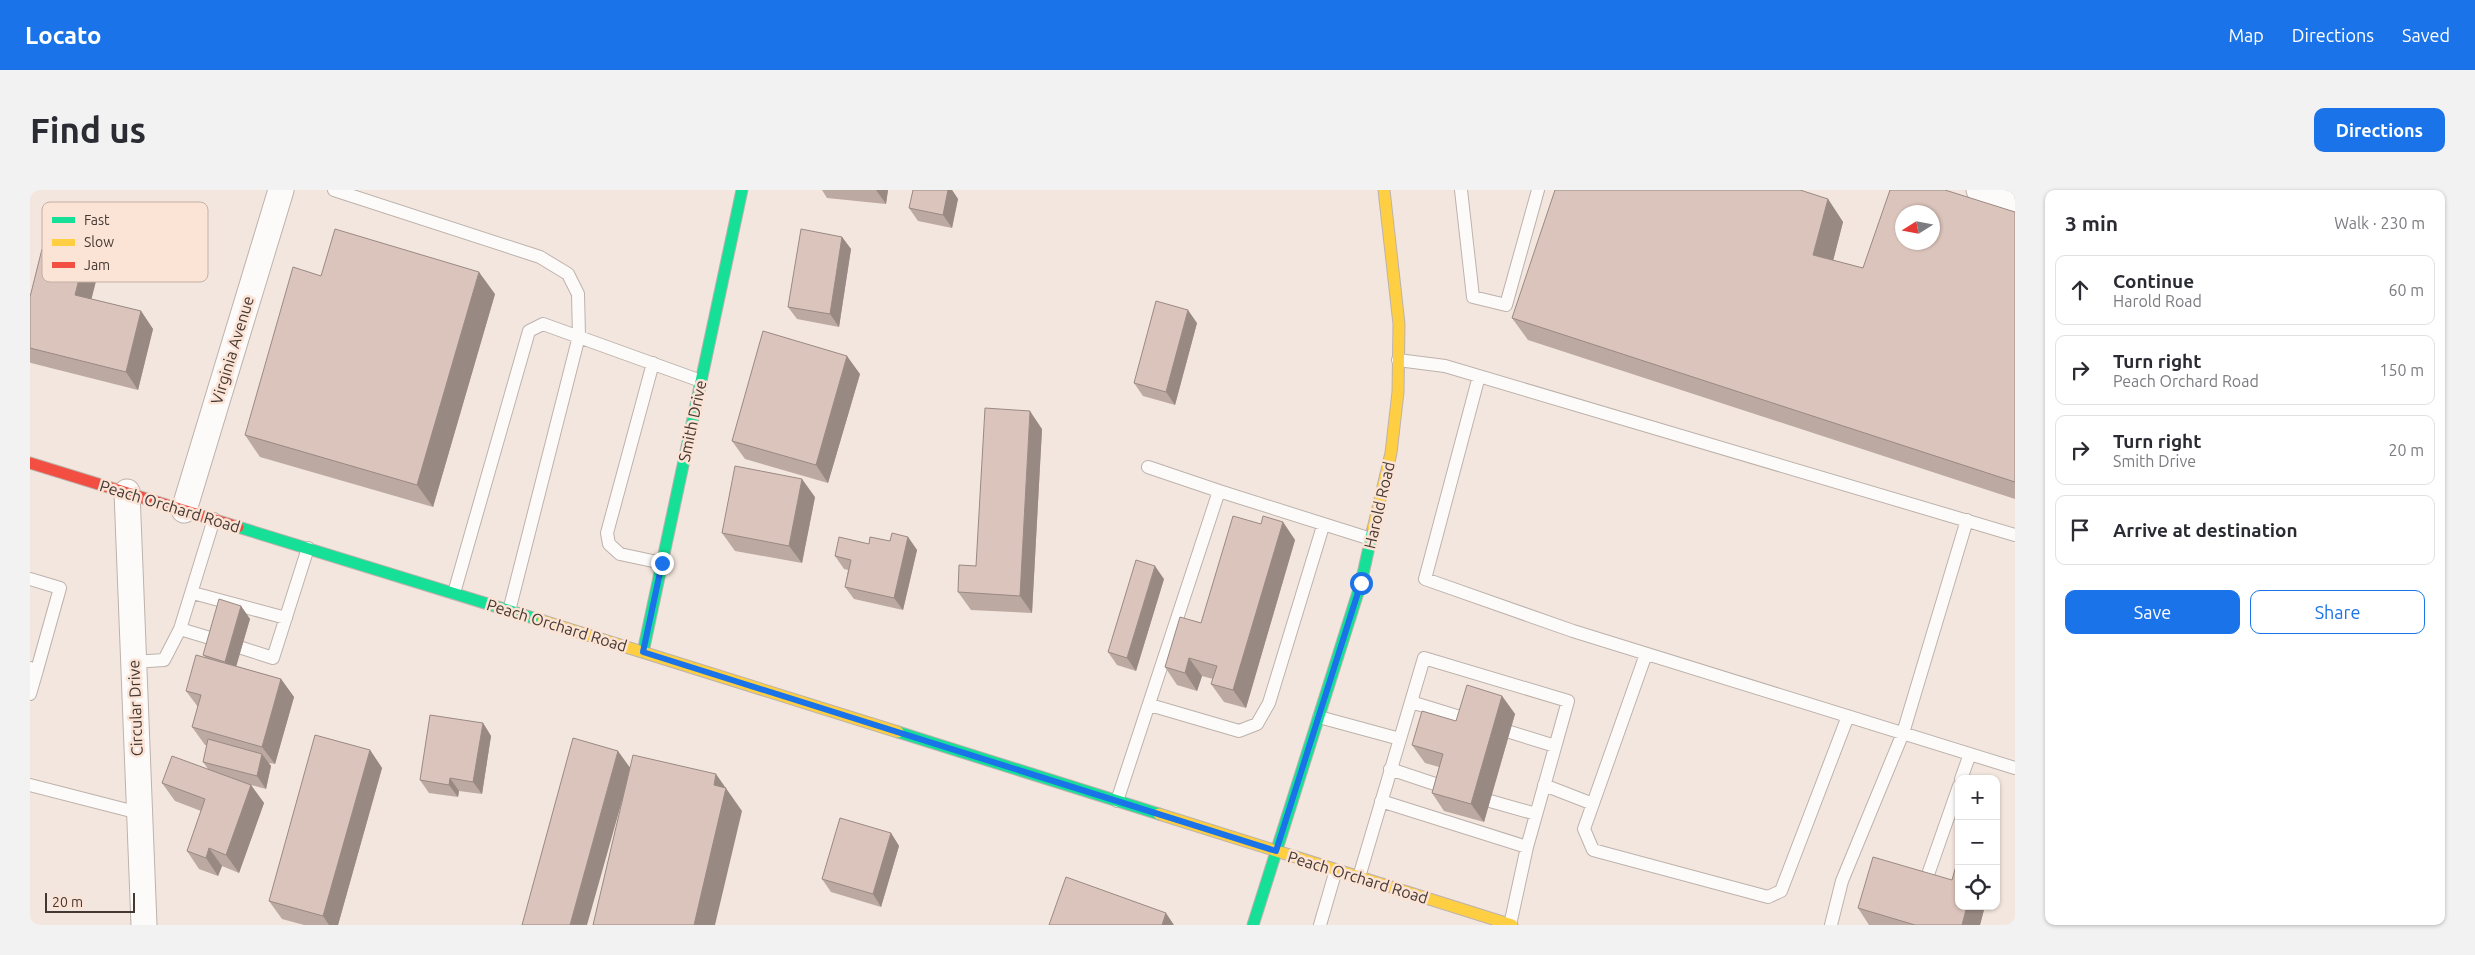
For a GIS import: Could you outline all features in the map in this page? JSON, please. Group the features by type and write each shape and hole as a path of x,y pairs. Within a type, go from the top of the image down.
{"main road":[{"name":"Smith Drive","path":"643,652 742,190"},
{"name":"Harold Road","path":"1254,925 1361,583 1391,453 1398,392 1399,324 1384,190"},
{"name":"Peach Orchard Road","path":"30,463 454,593 1276,851 1358,877 1455,912 1511,925"}],"street":[{"name":"Virginia Avenue","path":"184,510 281,190"},
{"path":"1978,190 2015,201"},
{"name":"Circular Drive","path":"127,492 144,925"}],"lane":[{"path":"334,190 540,257 568,274 578,294 579,336 509,611"},
{"path":"1461,190 1473,297 1506,305 1538,190"},
{"path":"454,593 529,331 543,324 701,381"},
{"path":"1398,360 1445,366 2015,535"},
{"path":"653,363 606,533 609,544 620,554 662,563"},
{"path":"1478,376 1425,579 1573,632 2015,768"},
{"path":"1148,467 1323,526 1371,539"},
{"path":"1117,801 1219,491"},
{"path":"133,662 164,660 180,629 214,519"},
{"path":"1831,925 1842,881 1903,733 1967,520"},
{"path":"1150,705 1240,731 1257,724 1269,702 1323,526"},
{"path":"242,648 273,658 308,548"},
{"path":"30,579 60,588 34,669 30,694"},
{"path":"192,593 286,618"},
{"path":"180,629 220,641"},
{"path":"1646,654 1584,829 1593,850 1768,897 1781,892 1848,716"},
{"path":"1358,877 1424,658 1568,700 1527,847 1511,925"},
{"path":"1411,702 1474,721"},
{"path":"1319,716 1400,739"},
{"path":"1510,732 1556,746"},
{"path":"1962,775 1970,754"},
{"path":"1390,770 1450,789"},
{"path":"30,785 139,814"},
{"path":"1544,785 1593,804"},
{"path":"1924,886 1955,797"},
{"path":"1381,801 1527,847"},
{"path":"1490,801 1536,814"},
{"path":"1320,925 1336,870"}],"building":[{"path":"913,190 948,190 943,215 909,208"},
{"path":"1555,190 1800,190 1828,199 1813,255 1863,268 1890,190 1945,190 2015,212 2015,482 1512,318"},
{"path":"335,229 479,272 417,485 245,435 293,267 321,276"},
{"path":"801,229 842,237 830,314 788,307"},
{"path":"42,249 42,282 78,282 75,295 141,311 126,372 30,348 30,297"},
{"path":"1156,301 1188,310 1166,392 1134,383"},
{"path":"763,331 847,356 816,465 732,441"},
{"path":"985,408 1030,411 1020,596 958,592 959,565 976,566"},
{"path":"735,466 802,479 789,546 722,533"},
{"path":"1233,516 1261,524 1263,516 1283,522 1233,690 1211,684 1217,666 1189,658 1185,673 1165,667 1180,617 1201,623"},
{"path":"892,533 908,537 894,598 845,587 851,560 835,556 839,537 869,544 870,537 890,541"},
{"path":"1136,560 1155,566 1127,658 1108,652"},
{"path":"219,599 241,606 225,662 203,655"},
{"path":"196,655 281,679 262,747 192,727 201,695 186,691"},
{"path":"1467,685 1502,696 1471,804 1432,793 1443,754 1412,745 1422,711 1456,721"},
{"path":"430,715 483,723 473,782 450,778 449,785 420,780"},
{"path":"315,735 370,750 323,916 269,901"},
{"path":"573,738 618,751 570,925 522,925"},
{"path":"208,739 262,754 257,776 203,762"},
{"path":"633,755 716,774 714,785 726,788 694,925 593,925"},
{"path":"172,756 251,785 226,855 209,848 206,858 187,851 205,799 162,783"},
{"path":"840,818 891,833 873,894 822,879"},
{"path":"1873,857 1952,880 1955,870 1955,910 1966,910 1962,925 1915,925 1858,908"},
{"path":"1066,877 1166,913 1162,925 1049,925"}],"traffic: fast":[{"path":"643,652 742,190"},
{"path":"238,527 543,621"},
{"path":"1253,925 1361,583 1373,529"},
{"path":"898,732 1159,814"}],"traffic: slow":[{"path":"1373,529 1391,453 1398,392 1399,324 1384,190"},
{"path":"543,621 898,732"},
{"path":"1159,814 1512,925"}],"traffic: jam":[{"path":"30,463 238,527"}],"route":[{"path":"662,563 643,652 1276,851 1361,583"}]}
